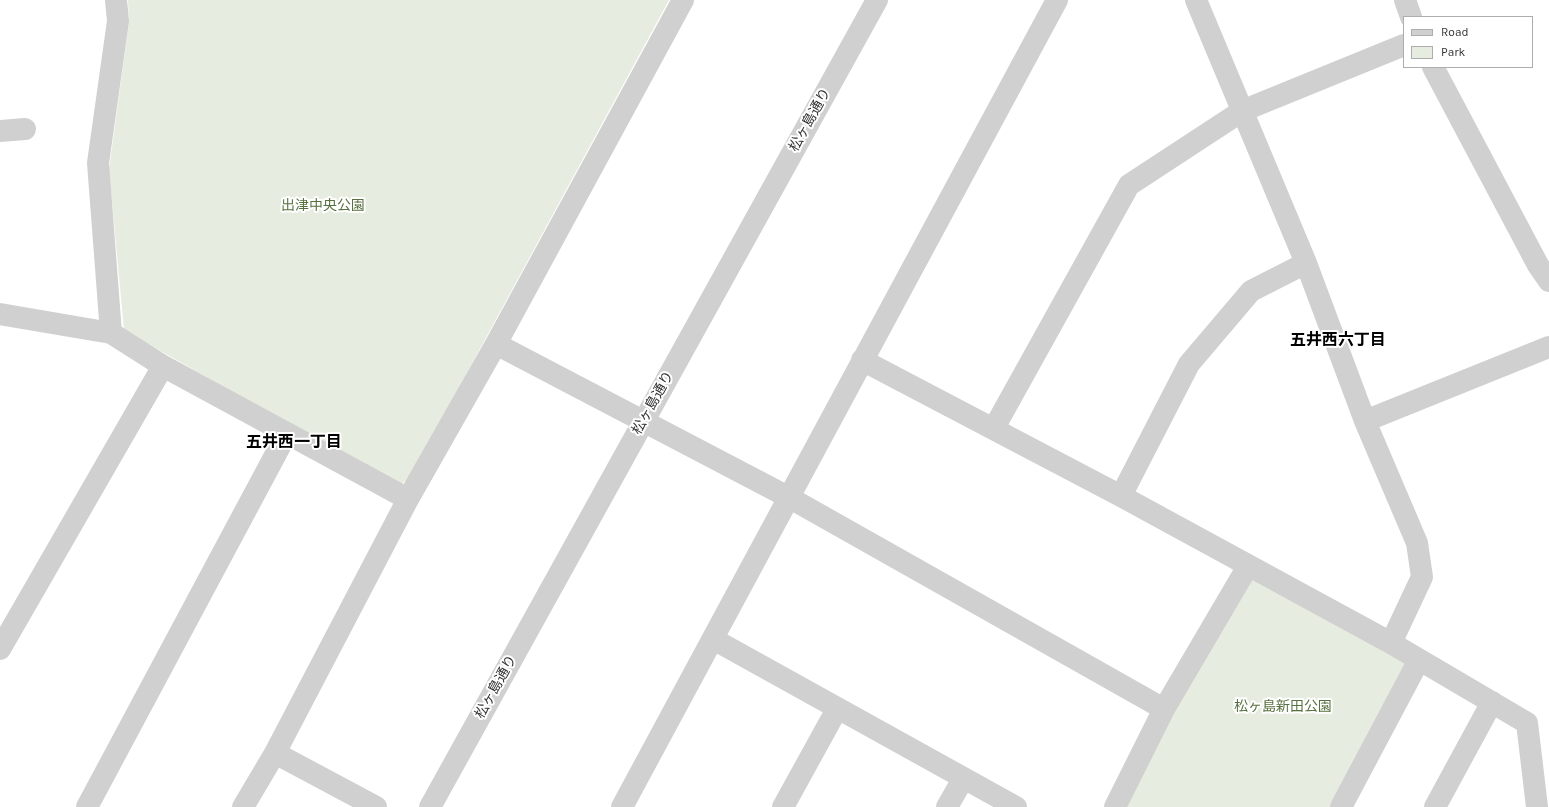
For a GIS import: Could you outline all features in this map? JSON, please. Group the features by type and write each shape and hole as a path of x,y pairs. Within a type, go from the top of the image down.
{"street":[{"path":"111,333 98,163 118,21 116,0"},
{"path":"243,807 275,753 408,500 496,344 683,0"},
{"name":"松ヶ島通り","path":"430,807 877,0"},
{"path":"622,807 714,639 862,360 1057,0"},
{"path":"1196,0 1306,263 1365,421 1417,543 1422,577 1391,643"},
{"path":"1405,0 1411,16"},
{"path":"994,428 1129,185 1242,111 1403,45"},
{"path":"1434,68 1538,265 1549,281"},
{"path":"0,130 25,129"},
{"path":"1121,496 1189,364 1251,292 1306,263"},
{"path":"0,314 111,333 163,366 286,435 408,500"},
{"path":"496,344 790,498 1164,710"},
{"path":"1365,421 1549,347"},
{"path":"862,360 994,428 1391,643 1527,723 1537,807"},
{"path":"0,649 163,366"},
{"path":"87,807 286,435"},
{"path":"1115,807 1164,710 1248,566"},
{"path":"714,639 963,779 1016,807"},
{"path":"1341,807 1419,660"},
{"path":"1435,807 1492,702"},
{"path":"783,807 837,708"},
{"path":"275,753 376,807"},
{"path":"948,807 963,779"}],"green space":[{"name":"出津中央公園","path":"128,0 669,0 410,478 398,486 124,330 109,169 129,22"},
{"name":"松ヶ島新田公園","path":"1248,566 1419,660 1341,807 1116,807"}],"district":[{"name":"五井西六丁目","path":"1338,340"},
{"name":"五井西一丁目","path":"294,442"}]}
